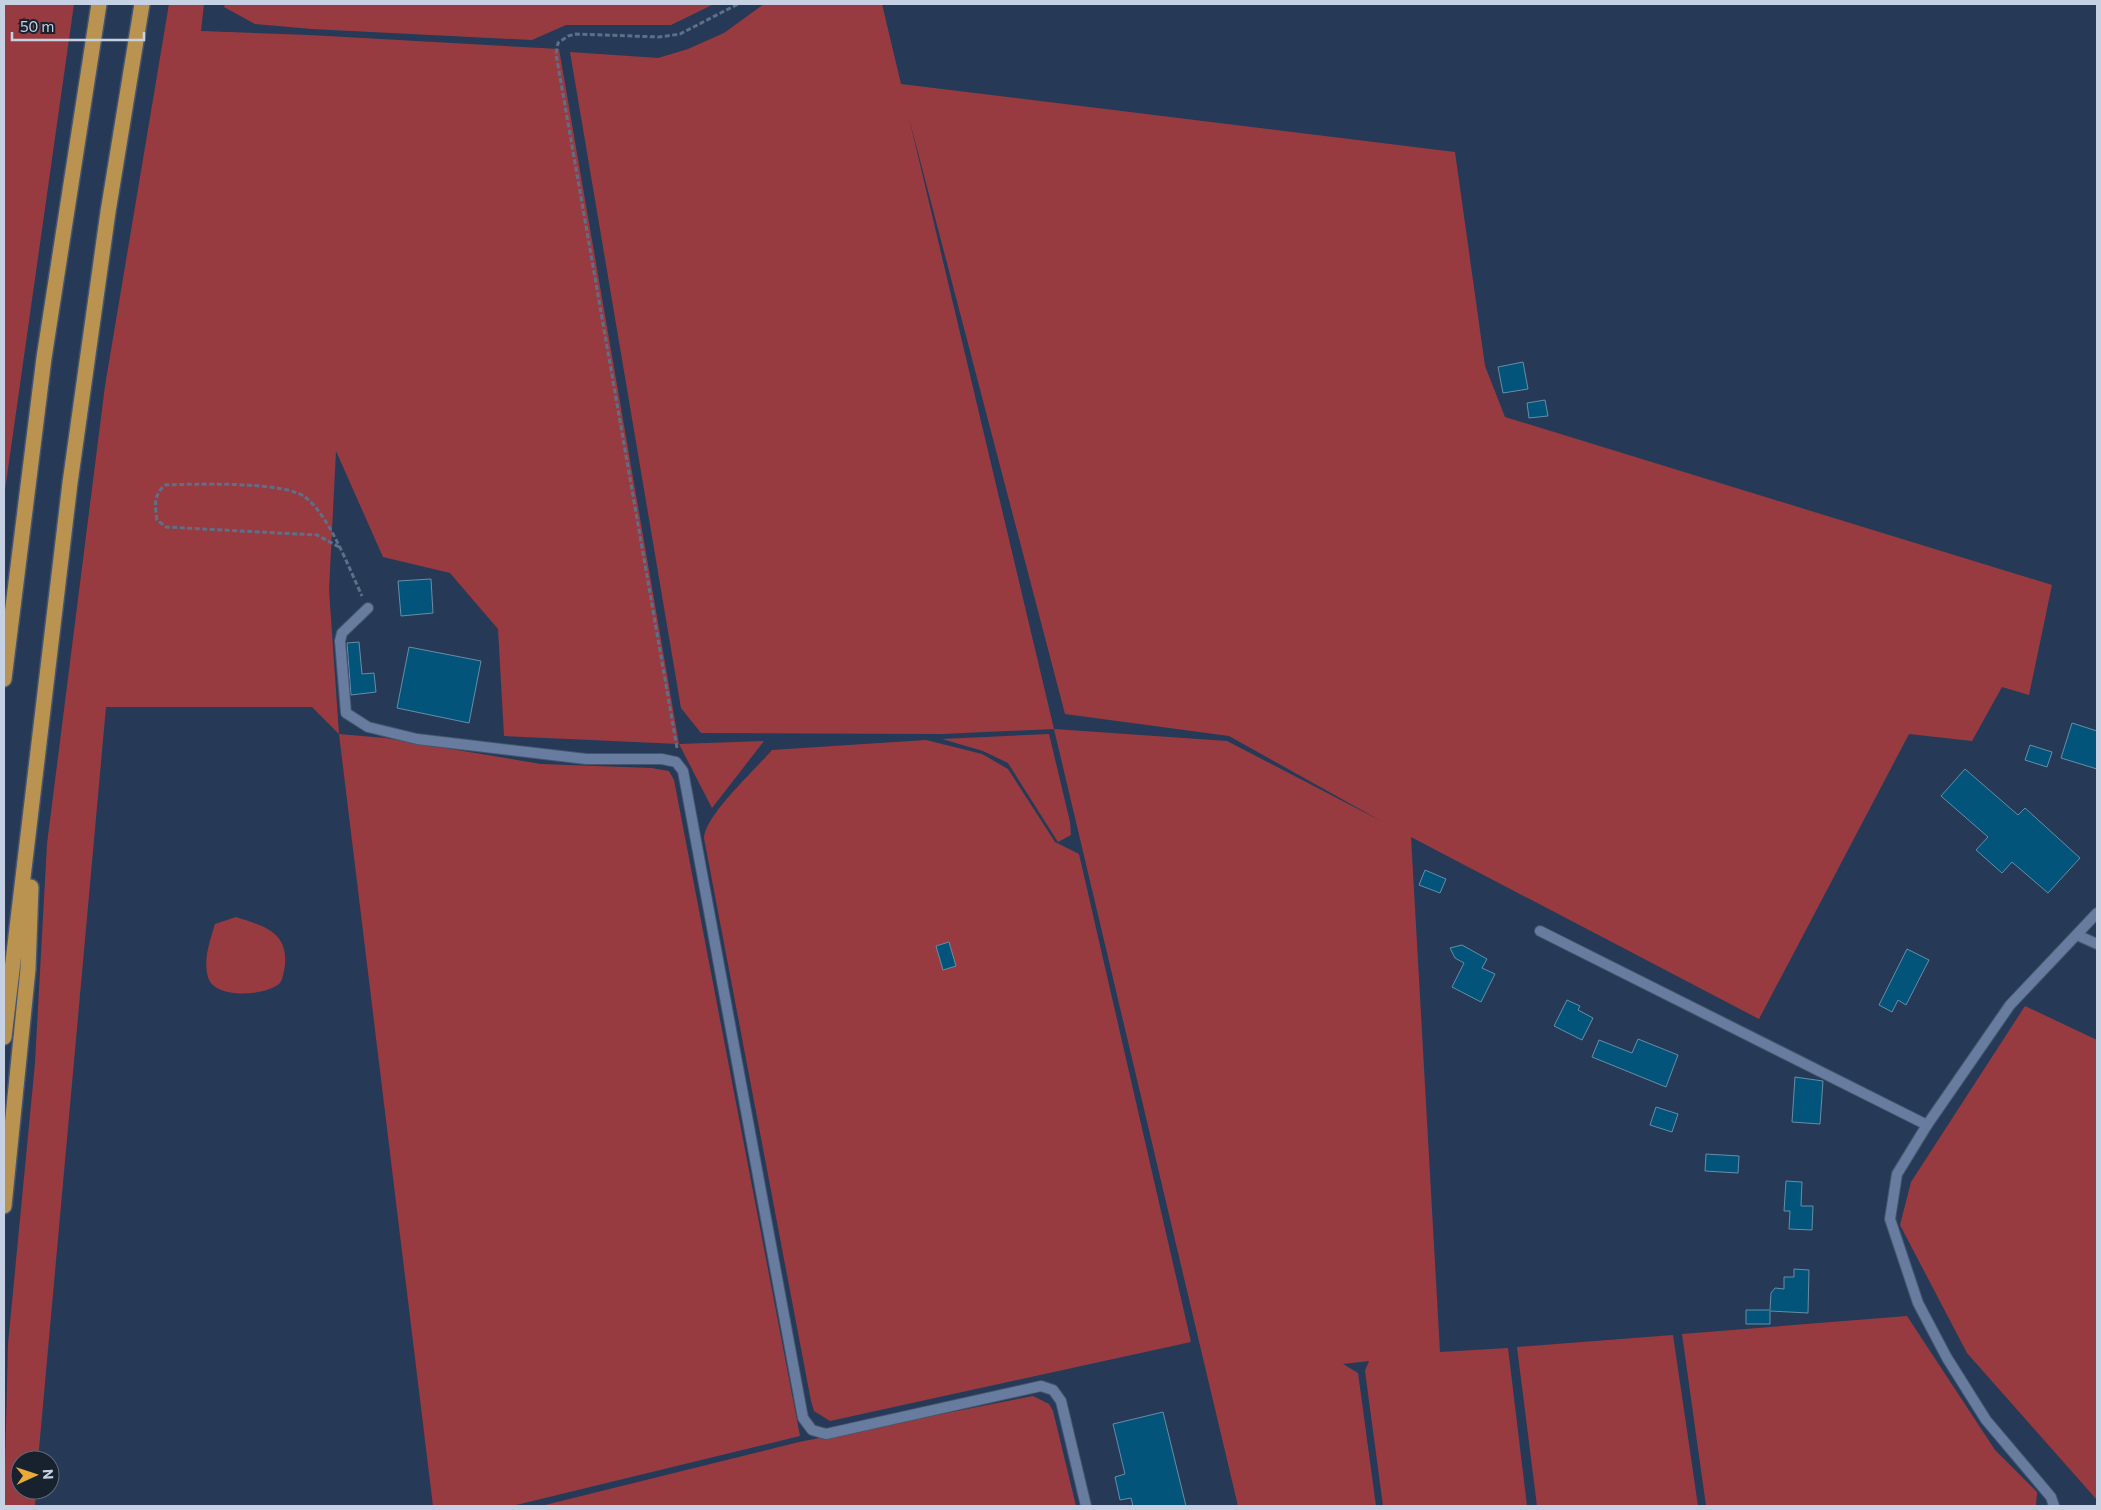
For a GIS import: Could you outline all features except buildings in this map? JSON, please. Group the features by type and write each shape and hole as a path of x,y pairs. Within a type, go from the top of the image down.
{"highway":[{"path":"4,679 44,358 99,4"},
{"path":"4,1037 74,454 108,212 142,4"},
{"path":"4,1206 28,969 33,790"}],"street":[{"path":"368,608 342,633 340,641 346,713 368,728 417,739 560,757 611,760 662,758 676,762 683,771 803,1418 812,1430 826,1434 1041,1386 1053,1390 1061,1401 1086,1506"},
{"path":"2054,1506 2051,1497 1986,1420 1947,1358 1918,1303 1890,1219 1897,1174 1927,1124 2010,1005 2097,914"},
{"path":"1540,931 1927,1124"},
{"path":"2077,935 2097,944"}],"path":[{"path":"683,771 673,728 556,54 558,43 568,36 576,34 658,37 675,35 738,4"},
{"path":"339,547 316,535 166,527 156,520 154,501 158,491 165,485 270,487 297,492 317,509 339,547 368,608"}],"shaded area":[{"path":"4,4 74,4 4,497"},
{"path":"169,4 204,4 201,31 559,49 679,744 504,736 498,629 450,573 383,557 336,451 329,590 339,734 312,707 106,707 39,1450 10,1450 10,1500 35,1500 35,1506 4,1506 8,1344 35,1063 47,844 105,386"},
{"path":"225,4 714,4 671,25 566,25 532,40 312,29 255,24 224,7"},
{"path":"764,4 882,4 901,84 1455,152 1485,366 1505,417 2052,585 2029,695 2002,687 1972,741 1909,734 1759,1019 1411,837 1440,1352 1508,1348 1527,1506 1383,1506 1365,1371 1369,1361 1343,1364 1358,1373 1376,1506 1238,1506 1054,729 941,734 701,733 681,708 570,52 658,58 688,49 724,33","holes":["909,118 1065,714 1229,736 1383,822 1227,741 1054,729"]},
{"path":"339,734 385,738 541,764 651,768 669,771 674,780 800,1436 512,1506 433,1506"},
{"path":"1049,734 1070,822 1071,835 1058,842 1008,763 983,751 942,739"},
{"path":"926,740 982,754 1008,769 1055,842 1079,854 1191,1342 830,1421 814,1411 811,1401 704,838 713,817 732,792 772,750"},
{"path":"764,741 712,808 679,744"},
{"path":"236,917 264,927 278,937 285,954 285,965 280,983 264,991 241,994 220,989 212,984 208,977 206,964 209,943 215,924"},
{"path":"2025,1006 2097,1040 2097,1500 1967,1353 1900,1225 1911,1182"},
{"path":"1907,1316 1995,1450 2037,1492 2036,1506 1706,1506 1682,1334"},
{"path":"1673,1335 1698,1506 1537,1506 1517,1347"},
{"path":"1033,1396 1049,1404 1053,1411 1076,1506 541,1506 799,1442"}]}
